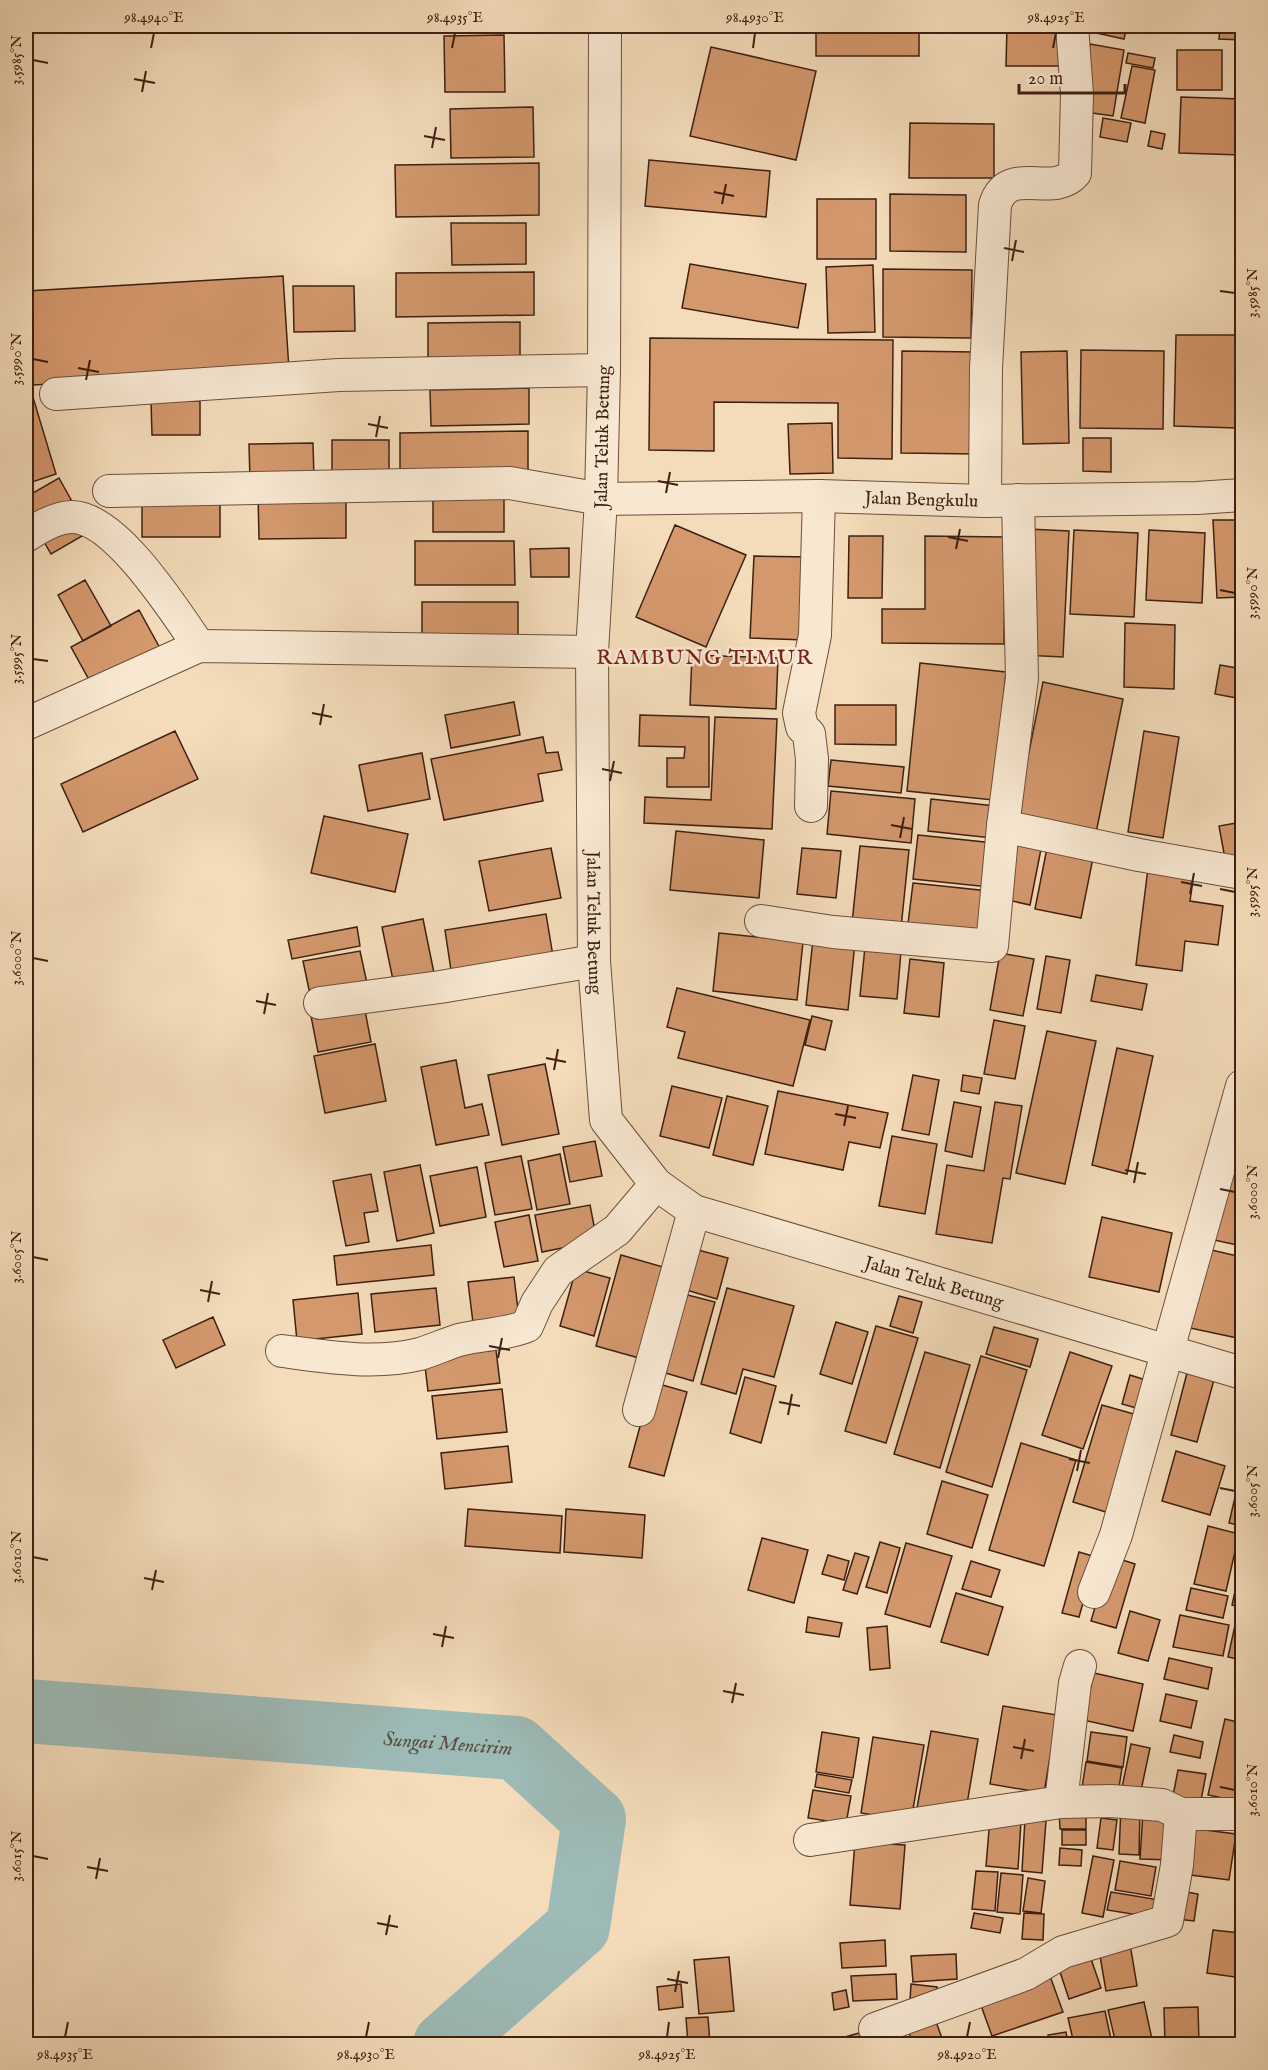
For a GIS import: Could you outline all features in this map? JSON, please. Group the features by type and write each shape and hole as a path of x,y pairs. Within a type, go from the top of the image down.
{"street":[{"name":"Jalan Teluk Betung","path":"605,26 604,370 601,500 592,652 594,962 606,1120 656,1184 694,1211 1169,1349 1242,1373"},
{"path":"985,501 986,368 995,206 998,195 1010,186 1063,183 1075,173 1077,94 1072,26"},
{"path":"56,394 339,375 604,370"},
{"name":"Jalan Bengkulu","path":"109,491 510,483 601,500 819,496 985,501 1197,498 1242,495"},
{"path":"811,806 812,759 809,734 802,726 799,713 815,635 819,496"},
{"path":"761,921 833,932 992,946 1003,826 1022,678 1018,500"},
{"path":"26,536 41,526 73,517 95,525 119,540 168,601 199,646"},
{"path":"26,724 199,646 592,652"},
{"path":"1003,826 1139,855 1242,873"},
{"path":"320,1003 440,987 594,962"},
{"path":"1094,1592 1116,1535 1242,1086"},
{"path":"282,1351 333,1358 389,1358 419,1354 458,1341 496,1335 527,1326 537,1303 558,1271 617,1230 656,1184"},
{"path":"639,1410 694,1211"},
{"path":"1061,1802 1075,1683 1080,1666"},
{"path":"810,1840 1061,1802 1111,1801 1162,1805 1181,1814 1242,1814"},
{"path":"875,2029 1026,1974 1063,1952 1167,1922 1177,1865 1181,1814"}],"building":[{"path":"816,26 919,26 919,56 816,56"},
{"path":"1007,26 1067,26 1067,66 1006,66"},
{"path":"1097,26 1127,26 1124,39 1096,33"},
{"path":"1220,26 1242,26 1242,40 1219,39"},
{"path":"504,35 505,92 445,92 444,36"},
{"path":"1090,44 1124,50 1113,116 1078,111"},
{"path":"711,47 816,71 796,160 690,136"},
{"path":"1177,50 1222,50 1222,90 1177,90"},
{"path":"1128,53 1155,58 1153,68 1126,63"},
{"path":"1132,66 1155,70 1145,123 1121,118"},
{"path":"1181,97 1242,99 1242,155 1179,153"},
{"path":"533,107 534,157 451,158 450,109"},
{"path":"1103,118 1131,123 1127,142 1100,137"},
{"path":"910,123 994,124 994,178 909,178"},
{"path":"1151,131 1165,134 1162,149 1148,146"},
{"path":"649,160 770,171 766,217 645,206"},
{"path":"539,163 539,215 396,217 395,165"},
{"path":"890,194 966,195 966,252 890,251"},
{"path":"817,199 876,199 876,259 817,259"},
{"path":"451,223 526,223 526,264 452,265"},
{"path":"690,264 806,284 798,328 682,308"},
{"path":"873,265 875,332 828,333 826,267"},
{"path":"883,269 972,270 971,338 883,337"},
{"path":"534,272 534,315 396,317 396,273"},
{"path":"283,276 289,370 33,385 27,291"},
{"path":"293,286 354,286 355,331 294,332"},
{"path":"520,322 520,359 428,361 428,323"},
{"path":"1176,335 1237,335 1236,428 1174,426"},
{"path":"650,338 893,340 892,459 838,458 838,403 714,402 714,451 649,450"},
{"path":"1081,350 1164,351 1163,429 1080,428"},
{"path":"902,351 976,352 976,454 901,453"},
{"path":"1067,351 1069,443 1023,444 1021,352"},
{"path":"26,374 56,474 26,484"},
{"path":"529,388 529,424 431,426 430,390"},
{"path":"151,401 200,401 200,435 152,435"},
{"path":"832,423 833,473 790,474 788,424"},
{"path":"528,431 528,477 400,479 400,433"},
{"path":"1083,438 1111,438 1111,472 1083,471"},
{"path":"332,440 389,440 389,478 332,479"},
{"path":"313,443 314,480 250,480 249,444"},
{"path":"59,478 89,532 51,554 26,510 26,497"},
{"path":"433,487 504,487 504,532 433,532"},
{"path":"346,492 346,538 259,539 258,493"},
{"path":"220,504 220,537 142,537 142,505"},
{"path":"1213,520 1242,520 1242,597 1217,598"},
{"path":"675,525 746,555 706,647 636,617"},
{"path":"1028,529 1069,531 1063,657 1022,655"},
{"path":"1074,530 1138,533 1134,617 1070,614"},
{"path":"1149,530 1205,533 1202,603 1146,600"},
{"path":"849,536 883,536 882,598 848,598"},
{"path":"925,536 1005,537 1004,644 882,643 882,609 925,609"},
{"path":"415,541 514,541 515,585 415,585"},
{"path":"569,548 569,577 531,577 530,549"},
{"path":"754,556 810,557 806,640 750,638"},
{"path":"85,580 111,626 83,641 58,595"},
{"path":"422,602 518,602 518,650 422,651"},
{"path":"139,610 161,650 93,687 71,647"},
{"path":"1125,623 1175,625 1174,689 1124,687"},
{"path":"692,655 778,658 776,709 690,705"},
{"path":"920,663 1006,672 993,800 907,791"},
{"path":"1220,665 1242,669 1242,699 1215,694"},
{"path":"1043,682 1123,699 1096,833 1016,817"},
{"path":"514,702 520,735 451,748 445,715"},
{"path":"835,705 896,705 896,745 835,744"},
{"path":"640,715 709,717 709,787 667,787 667,758 684,758 685,747 639,746"},
{"path":"715,717 777,719 772,829 644,823 645,797 711,800"},
{"path":"175,731 198,779 83,832 61,784"},
{"path":"1144,731 1179,737 1163,838 1128,832"},
{"path":"543,737 546,753 558,752 562,770 538,774 543,801 444,820 431,759"},
{"path":"422,753 430,799 368,811 359,765"},
{"path":"831,760 904,767 901,793 828,786"},
{"path":"831,791 915,799 911,843 827,834"},
{"path":"931,799 995,806 992,838 928,831"},
{"path":"324,816 408,834 395,892 311,873"},
{"path":"1242,822 1242,860 1226,864 1219,826"},
{"path":"676,831 764,840 759,898 670,890"},
{"path":"1015,833 1043,839 1030,905 1003,899"},
{"path":"918,835 994,843 989,887 913,879"},
{"path":"1048,843 1094,853 1081,918 1035,909"},
{"path":"860,846 909,850 901,928 852,923"},
{"path":"551,848 561,898 489,911 479,861"},
{"path":"802,848 841,851 836,898 797,894"},
{"path":"1148,868 1194,873 1190,901 1223,906 1218,945 1185,941 1182,971 1136,965"},
{"path":"913,883 989,891 985,940 907,932"},
{"path":"546,914 554,962 452,977 445,930"},
{"path":"423,919 434,973 393,980 382,927"},
{"path":"357,927 360,946 292,959 288,940"},
{"path":"719,933 803,942 797,1000 713,991"},
{"path":"813,939 855,943 848,1010 806,1005"},
{"path":"865,947 901,951 897,999 860,996"},
{"path":"360,951 368,988 311,999 303,961"},
{"path":"1000,953 1034,959 1023,1016 990,1010"},
{"path":"1046,956 1070,960 1061,1013 1037,1009"},
{"path":"910,959 944,963 939,1017 904,1013"},
{"path":"1096,975 1147,984 1142,1010 1091,1001"},
{"path":"677,988 810,1020 793,1086 678,1058 685,1032 667,1027"},
{"path":"363,1000 371,1042 318,1052 310,1011"},
{"path":"812,1016 832,1021 825,1050 805,1045"},
{"path":"994,1020 1025,1026 1015,1079 984,1074"},
{"path":"1047,1031 1096,1041 1065,1184 1016,1173"},
{"path":"375,1044 386,1101 325,1113 314,1056"},
{"path":"1117,1048 1153,1056 1127,1174 1092,1165"},
{"path":"456,1060 465,1108 482,1104 489,1135 436,1145 421,1067"},
{"path":"545,1064 559,1134 502,1145 488,1075"},
{"path":"913,1075 939,1080 929,1135 902,1130"},
{"path":"963,1075 982,1078 979,1094 961,1091"},
{"path":"672,1086 722,1098 709,1148 660,1136"},
{"path":"778,1091 888,1113 880,1148 849,1142 843,1170 765,1154"},
{"path":"727,1096 768,1106 753,1165 713,1155"},
{"path":"954,1102 981,1107 972,1157 945,1151"},
{"path":"995,1102 1022,1106 1010,1179 1003,1178 992,1243 936,1234 947,1165 984,1171"},
{"path":"1242,1108 1242,1246 1214,1240"},
{"path":"892,1136 937,1144 925,1214 879,1206"},
{"path":"595,1141 602,1176 570,1182 563,1147"},
{"path":"560,1154 570,1204 537,1210 528,1161"},
{"path":"521,1156 532,1209 495,1215 485,1163"},
{"path":"420,1165 434,1233 397,1241 384,1172"},
{"path":"477,1167 486,1217 440,1226 430,1176"},
{"path":"371,1174 378,1211 364,1213 369,1242 346,1246 333,1181"},
{"path":"590,1205 597,1241 542,1252 535,1215"},
{"path":"529,1215 538,1261 504,1267 495,1222"},
{"path":"1102,1217 1172,1233 1159,1292 1089,1277"},
{"path":"431,1245 434,1275 337,1285 334,1256"},
{"path":"687,1247 728,1258 717,1299 676,1287"},
{"path":"1207,1249 1242,1257 1242,1339 1190,1328"},
{"path":"621,1255 663,1267 639,1358 596,1346"},
{"path":"576,1269 610,1278 594,1336 560,1326"},
{"path":"514,1277 520,1326 474,1331 468,1282"},
{"path":"436,1288 440,1325 375,1332 371,1294"},
{"path":"727,1288 794,1306 774,1377 743,1369 736,1394 701,1384"},
{"path":"676,1292 715,1302 693,1381 655,1370"},
{"path":"358,1293 362,1334 297,1341 293,1300"},
{"path":"899,1296 922,1302 913,1333 890,1326"},
{"path":"213,1317 225,1345 176,1368 163,1340"},
{"path":"836,1322 868,1332 852,1384 820,1374"},
{"path":"876,1326 918,1338 886,1443 845,1431"},
{"path":"994,1327 1038,1339 1030,1367 986,1354"},
{"path":"496,1350 500,1383 428,1391 424,1358"},
{"path":"925,1352 970,1365 940,1468 894,1454"},
{"path":"1070,1352 1112,1366 1083,1449 1042,1435"},
{"path":"981,1356 1027,1370 992,1487 946,1472"},
{"path":"1188,1369 1215,1376 1197,1442 1171,1435"},
{"path":"1130,1375 1155,1383 1147,1411 1122,1404"},
{"path":"745,1377 776,1386 761,1443 730,1433"},
{"path":"652,1382 687,1392 664,1476 629,1467"},
{"path":"502,1389 507,1432 437,1439 432,1396"},
{"path":"1102,1405 1148,1418 1119,1516 1073,1502"},
{"path":"1021,1443 1076,1460 1044,1566 989,1550"},
{"path":"508,1446 512,1482 445,1489 441,1453"},
{"path":"1176,1451 1225,1466 1210,1515 1162,1501"},
{"path":"1239,1480 1242,1481 1242,1526 1229,1523"},
{"path":"942,1481 988,1495 972,1548 927,1534"},
{"path":"468,1509 562,1516 560,1553 465,1546"},
{"path":"566,1509 645,1515 642,1558 564,1552"},
{"path":"1208,1526 1239,1534 1226,1591 1194,1584"},
{"path":"762,1538 808,1550 794,1603 748,1590"},
{"path":"880,1542 900,1548 887,1593 866,1587"},
{"path":"906,1543 952,1556 930,1627 885,1614"},
{"path":"1079,1552 1096,1557 1079,1617 1062,1613"},
{"path":"855,1553 869,1557 857,1594 843,1590"},
{"path":"828,1555 849,1561 844,1580 822,1574"},
{"path":"1110,1556 1135,1564 1116,1628 1091,1621"},
{"path":"1242,1560 1242,1608 1232,1605"},
{"path":"971,1561 1000,1570 991,1597 962,1589"},
{"path":"1191,1588 1228,1596 1223,1618 1186,1610"},
{"path":"956,1593 1003,1607 988,1655 941,1642"},
{"path":"1130,1611 1160,1620 1148,1661 1118,1653"},
{"path":"1238,1612 1242,1613 1242,1660 1228,1657"},
{"path":"1180,1615 1229,1625 1223,1656 1173,1647"},
{"path":"808,1617 842,1623 839,1637 806,1632"},
{"path":"887,1626 890,1668 870,1670 867,1628"},
{"path":"1169,1658 1212,1668 1208,1689 1164,1679"},
{"path":"1094,1673 1143,1684 1133,1731 1083,1720"},
{"path":"1166,1694 1197,1701 1191,1728 1160,1721"},
{"path":"1003,1706 1057,1715 1044,1793 990,1784"},
{"path":"1225,1719 1242,1723 1242,1802 1208,1795"},
{"path":"931,1731 978,1739 965,1816 917,1808"},
{"path":"822,1732 859,1738 853,1778 816,1772"},
{"path":"1091,1732 1127,1737 1123,1767 1087,1761"},
{"path":"1174,1735 1203,1742 1200,1758 1170,1752"},
{"path":"873,1737 924,1745 911,1821 861,1813"},
{"path":"1131,1744 1150,1748 1139,1800 1120,1797"},
{"path":"1086,1762 1122,1768 1117,1800 1081,1794"},
{"path":"1178,1770 1206,1774 1199,1811 1171,1806"},
{"path":"817,1774 852,1780 849,1793 815,1787"},
{"path":"813,1790 851,1796 846,1824 808,1818"},
{"path":"1121,1806 1140,1807 1139,1855 1119,1854"},
{"path":"1086,1810 1086,1829 1060,1829 1059,1811"},
{"path":"1143,1812 1174,1814 1172,1860 1140,1859"},
{"path":"990,1818 1021,1821 1018,1869 986,1866"},
{"path":"1101,1818 1117,1820 1113,1850 1097,1848"},
{"path":"1025,1819 1046,1821 1042,1873 1022,1871"},
{"path":"1189,1828 1236,1834 1229,1880 1183,1874"},
{"path":"1062,1830 1086,1830 1086,1845 1062,1845"},
{"path":"855,1842 905,1845 900,1909 850,1905"},
{"path":"1060,1848 1082,1850 1081,1866 1059,1865"},
{"path":"1093,1856 1114,1860 1103,1917 1082,1913"},
{"path":"1120,1861 1156,1867 1151,1896 1115,1890"},
{"path":"976,1871 998,1872 995,1911 972,1909"},
{"path":"1001,1873 1023,1875 1020,1914 997,1912"},
{"path":"1028,1878 1045,1881 1041,1913 1023,1911"},
{"path":"1181,1891 1198,1894 1194,1921 1177,1919"},
{"path":"1111,1892 1166,1901 1163,1919 1107,1910"},
{"path":"974,1913 1003,1918 1000,1933 971,1928"},
{"path":"1024,1913 1044,1914 1043,1940 1022,1939"},
{"path":"1213,1930 1240,1933 1235,1977 1207,1973"},
{"path":"885,1940 886,1966 842,1968 840,1943"},
{"path":"1130,1944 1137,1986 1106,1991 1099,1950"},
{"path":"1088,1950 1101,1988 1069,1999 1056,1960"},
{"path":"956,1954 957,1979 913,1982 911,1956"},
{"path":"729,1957 734,2011 699,2014 694,1960"},
{"path":"896,1974 897,1999 853,2001 851,1976"},
{"path":"1050,1976 1063,2012 992,2036 979,2000"},
{"path":"681,1984 683,2007 659,2010 657,1987"},
{"path":"911,1984 937,1987 936,2002 910,2000"},
{"path":"846,1990 849,2007 834,2010 832,1993"},
{"path":"1144,2002 1153,2044 1116,2044 1108,2010"},
{"path":"1198,2007 1199,2044 1165,2044 1164,2008"},
{"path":"1105,2011 1112,2044 1074,2044 1068,2018"},
{"path":"934,2016 944,2044 913,2044 906,2025"},
{"path":"708,2017 710,2044 688,2044 686,2018"},
{"path":"902,2028 908,2044 877,2044 875,2038"},
{"path":"1066,2032 1068,2044 1050,2044 1048,2035"},
{"path":"859,2033 863,2044 821,2044"},
{"path":"1042,2038 1043,2044 1017,2044 1017,2042"}],"waterway":[{"name":"Sungai Mencirim","path":"26,1711 516,1748 594,1819 578,1927 445,2044"}],"district":[{"name":"RAMBUNG TIMUR","path":"705,657"}]}
